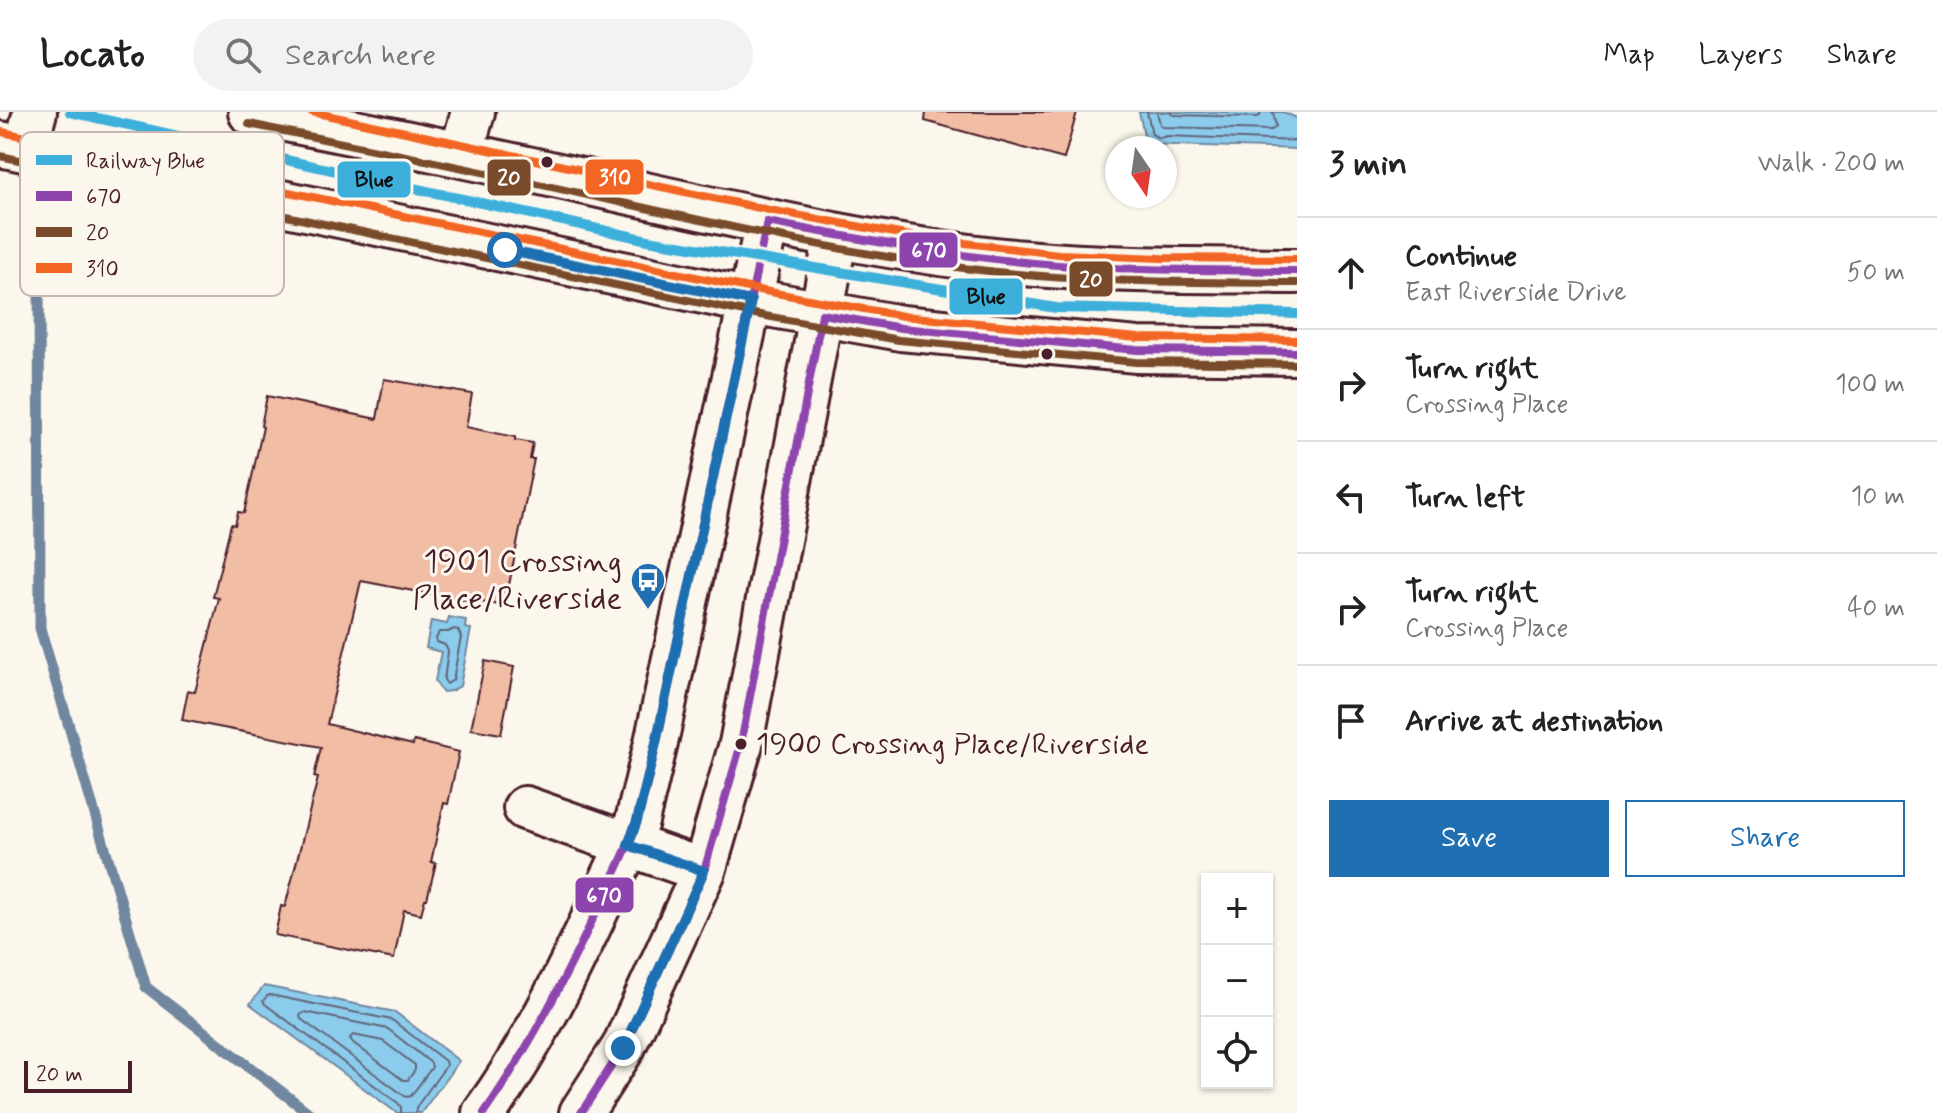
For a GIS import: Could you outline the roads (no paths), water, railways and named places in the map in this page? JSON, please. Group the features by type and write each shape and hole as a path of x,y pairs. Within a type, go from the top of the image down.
{"main road":[{"path":"251,112 885,245 1024,263 1143,270 1297,271"},
{"path":"284,195 751,301 901,328 1137,350 1297,352"}],"street":[{"path":"461,154 473,112"},
{"path":"484,1113 549,1008 637,821 767,222"},
{"path":"581,1113 623,1048 704,871 741,744 836,235"},
{"path":"525,808 704,871"}],"water":[{"path":"1139,112 1283,112 1297,118 1297,149 1177,145 1177,136 1144,136"},
{"path":"449,617 466,620 465,628 471,629 460,686 442,692 435,681 441,652 426,648 431,621 447,624"},
{"path":"264,986 395,1012 459,1061 421,1113 397,1113 250,1004"}],"waterway":[{"path":"39,296 40,628 146,987 309,1113"}],"rail line":[{"name":"Blue","path":"70,112 160,132"},
{"name":"Blue","path":"284,159 648,240 1056,308 1297,314"}],"place":[{"name":"1901 Crossing Place/Riverside","path":"648,611"},
{"name":"1900 Crossing Place/Riverside","path":"741,744"}]}
